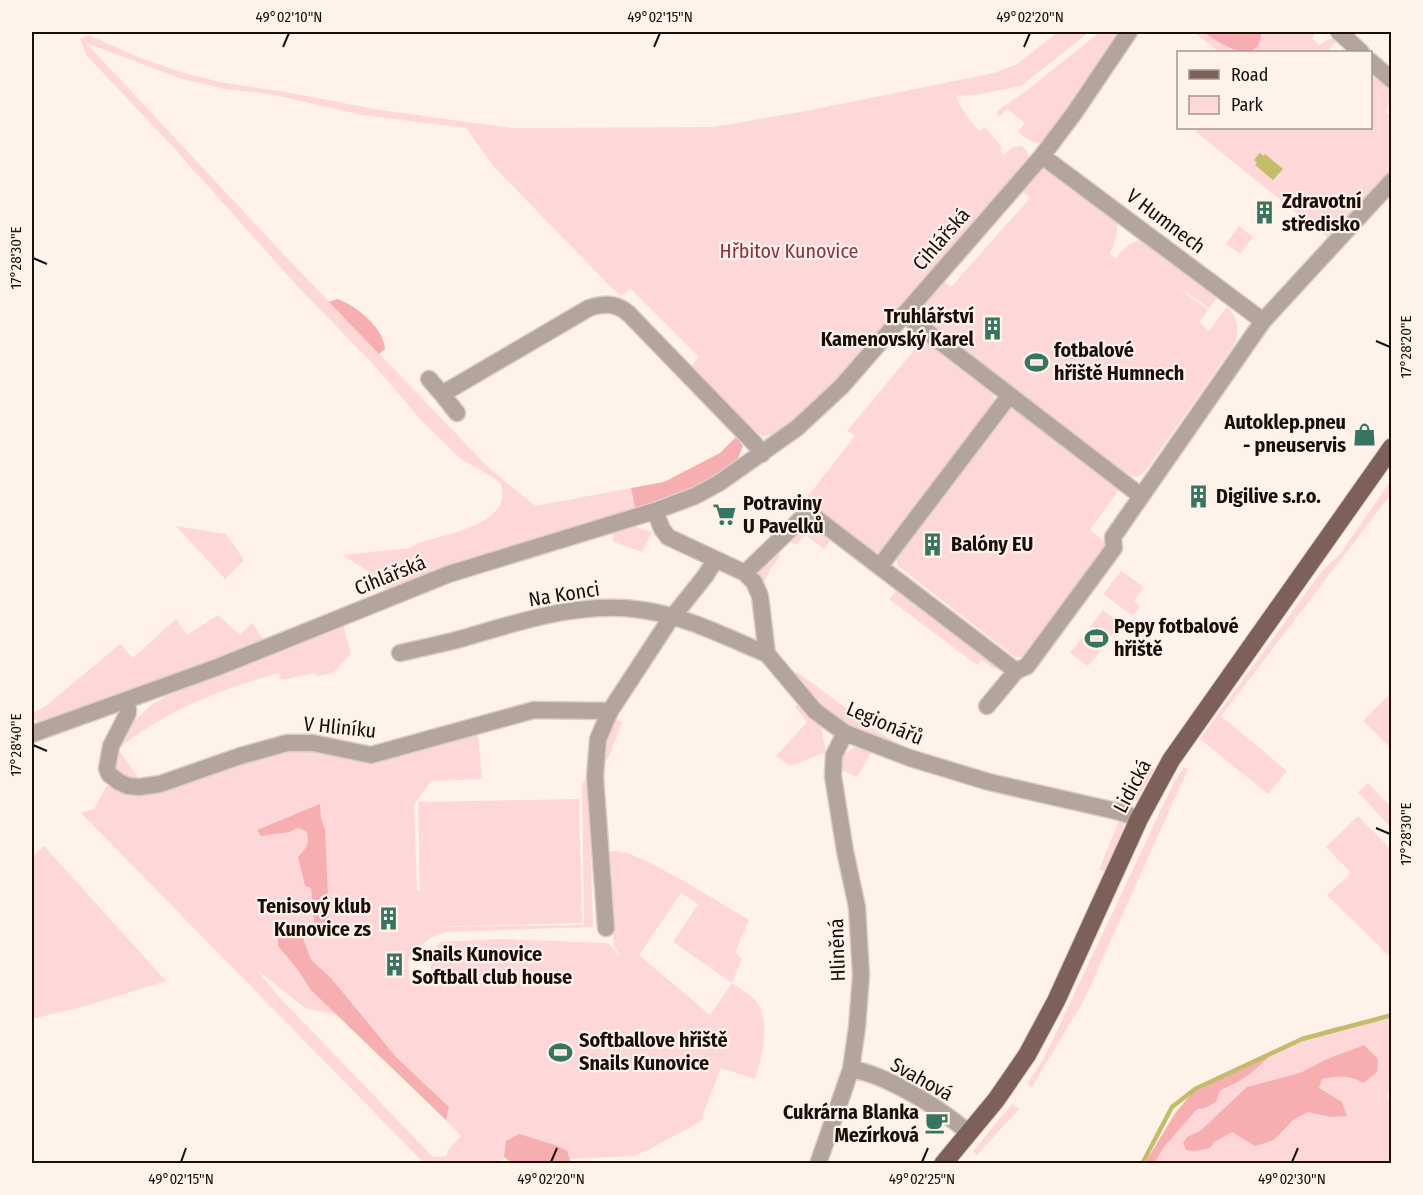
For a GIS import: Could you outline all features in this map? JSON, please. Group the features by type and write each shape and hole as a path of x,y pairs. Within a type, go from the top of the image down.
{"main road":[{"name":"Lidická","path":"943,1164 1009,1083 1044,1024 1139,819 1184,740 1392,447"}],"street":[{"name":"Cihlářská","path":"32,734 218,667 449,574 655,511 713,487 762,454 823,405 1042,156 1129,32"},
{"path":"1339,32 1360,51"},
{"path":"1372,62 1392,80"},
{"name":"V Humnech","path":"1042,156 1263,321"},
{"path":"987,706 1016,671 1027,666 1114,549 1113,537 1263,321 1392,181"},
{"path":"442,394 584,311 599,305 614,305 629,314 754,442 762,454"},
{"path":"904,314 1141,496"},
{"path":"429,379 457,413"},
{"path":"880,566 1009,396"},
{"path":"655,511 668,537 745,573 754,582 760,596 767,654"},
{"path":"745,573 803,517 810,514 1016,671"},
{"path":"606,928 594,768 598,739 610,711 673,616 706,575 715,560"},
{"name":"Na Konci","path":"400,653 506,625 583,608 627,608 673,616 767,654"},
{"name":"Legionářů","path":"767,654 815,711 845,733 910,758 989,782 1120,812 1139,819"},
{"name":"V Hliníku","path":"128,700 129,713 108,755 108,772 119,782 129,786 149,787 286,743 313,743 371,756 534,710 610,711"},
{"name":"Hliněná","path":"818,1164 851,1069 860,987 860,946 856,899 844,851 835,797 833,762 836,749 845,733"},
{"name":"Svahová","path":"851,1069 862,1071 902,1089 969,1133"}],"green space":[{"name":"Hřbitov Kunovice","path":"1058,32 1089,32 1021,86 976,95 956,96 972,123 979,131 985,127 1002,148 1000,150 1004,155 1013,147 1021,146 1028,154 1028,165 816,402 777,433 763,436 752,429 690,367 699,357 630,288 621,296 612,288 494,167 466,128 362,115 275,95 225,89 182,79 86,43 287,258 489,468 535,506 631,488 636,512 491,555 385,590 383,580 342,555 410,548 418,543 480,523 498,508 502,496 501,484 490,475 462,460 420,419 375,366 298,287 175,149 86,55 80,39 88,35 143,59 220,82 380,110 512,128 713,127 994,73 1017,64"},
{"path":"1100,32 1121,32 1045,141 1034,142 1018,132 1025,123 1007,109 999,117 997,115 997,111"},
{"path":"1194,32 1317,32 1312,38 1319,45 1329,39 1338,39 1329,49 1331,51 1218,51"},
{"path":"1372,71 1391,88 1391,103 1385,111 1391,118 1391,171 1329,239 1196,132 1199,129 1372,129"},
{"path":"1051,168 1113,213 1117,229 1110,254 1116,259 1126,246 1141,240 1219,295 1209,308 1171,282 1208,310 1199,322 1209,331 1227,307 1236,321 1237,332 1232,348 1144,473 1136,477 1126,474 923,318 922,308 943,281 951,287 1030,198 1023,191 1042,169"},
{"path":"1239,226 1253,237 1240,254 1226,244"},
{"path":"915,333 918,336 920,334 993,393 995,406 884,552 871,552 805,500 855,436 847,431 921,342 913,335"},
{"path":"1014,406 1121,487 1090,530 1110,546 1024,657 1015,657 898,566 896,557 1007,408"},
{"path":"1391,480 1391,494 1221,716 1287,771 1268,794 1200,739 1321,572 1340,554"},
{"path":"807,522 833,537 824,549 806,535 795,545 788,540"},
{"path":"176,526 226,534 244,560 225,579"},
{"path":"636,527 652,532 642,552 614,542 613,532"},
{"path":"776,553 781,555 771,568 764,583 757,577 758,571"},
{"path":"1121,571 1144,587 1134,601 1140,607 1133,616 1103,594"},
{"path":"900,586 998,665 995,669 981,660 977,665 889,599"},
{"name":"Pepy fotbalové hřiště","path":"1103,610 1121,624 1088,666 1070,653"},
{"path":"218,615 240,635 252,623 264,641 150,686 37,724 32,713 46,706 120,644 133,658 176,619 187,635"},
{"path":"343,625 351,654 333,673 316,676 315,673 281,680 279,673 215,694 174,712 118,749 140,780 136,783 118,771 114,765 116,746 133,722 152,704 185,686"},
{"path":"797,672 880,733 909,749 866,736 833,718 793,676"},
{"path":"1391,693 1391,748 1363,721"},
{"path":"800,703 821,726 826,752 790,766 776,756 807,722 795,707"},
{"path":"613,718 622,722 608,759 601,759 604,742"},
{"path":"478,734 482,779 431,781 414,805 417,891 420,891 418,802 579,799 582,923 427,927 584,925 582,784 588,776 593,927 445,932 432,936 408,958 409,980 431,977 430,954 440,942 501,939 608,943 620,956 614,946 605,853 614,851 628,853 682,880 749,920 735,952 742,958 732,983 755,1000 763,1018 763,1050 755,1079 721,1068 700,1122 633,1156 526,1161 505,1157 500,1163 424,1163 81,813 94,809 106,787 111,785 142,792 245,759 296,749 327,750 350,758","holes":["681,893 698,904 673,942 732,983 710,1015 639,955","257,970 305,1008 337,1015 446,1120 461,1136 450,1147 446,1156 433,1157 280,998"]},
{"path":"855,747 872,751 857,777 839,769 842,758"},
{"path":"1150,767 1154,769 1137,800 1124,805"},
{"path":"1184,767 1188,769 1084,1000 1032,1087 1027,1084 1045,1056 1174,782"},
{"path":"1368,783 1391,807 1391,828 1358,792"},
{"path":"1358,816 1391,849 1391,958 1327,895 1351,873 1326,847"},
{"path":"1119,820 1124,825 1123,833 1105,872 1099,870"},
{"path":"44,846 166,981 85,1006 32,1019 32,857"},
{"path":"1391,1013 1392,1078 1387,1097 1391,1098 1391,1163 1144,1164 1176,1111 1195,1089 1302,1039 1337,1026 1352,1027"},
{"path":"1012,1104 1019,1109 977,1155 973,1151"}],"shaded area":[{"path":"1204,32 1261,32 1259,43 1254,49 1247,51 1229,47"},
{"path":"1260,153 1263,156 1265,154 1283,169 1273,180 1255,165 1257,163 1254,160"},
{"path":"337,299 352,306 368,318 380,333 385,349 379,354 329,302"},
{"path":"736,437 743,446 736,463 697,488 636,512 631,488 664,482 720,453"},
{"path":"320,804 321,819 325,829 329,918 327,929 320,932 315,928 311,888 305,886 298,857 307,845 306,831 298,828 289,832 261,836 257,830"},
{"path":"282,933 297,933 303,938 311,960 331,978 396,1057 449,1107 446,1120 311,990 278,946 278,937"},
{"path":"1364,1045 1378,1059 1377,1072 1363,1083 1343,1077 1322,1079 1319,1088 1342,1102 1347,1116 1331,1117 1308,1112 1293,1120 1274,1140 1255,1146 1232,1132 1214,1142 1210,1148 1186,1150 1183,1143 1187,1137 1200,1131 1247,1087 1300,1073 1327,1059"},
{"path":"1272,1053 1248,1075 1220,1090 1216,1102 1205,1108 1197,1109 1163,1148 1155,1163 1145,1163 1175,1114 1195,1089"},
{"path":"519,1134 567,1151 571,1163 512,1163 504,1157 506,1141"}],"waterway":[{"path":"1142,1164 1172,1107 1195,1089 1302,1039 1392,1015"}],"place":[{"name":"Zdravotní středisko","path":"1264,212"},
{"name":"Truhlářství Kamenovský Karel","path":"992,328"},
{"name":"fotbalové hřiště Humnech","path":"1036,362"},
{"name":"Autoklep.pneu - pneuservis","path":"1364,434"},
{"name":"Digilive s.r.o.","path":"1198,496"},
{"name":"Potraviny U Pavelků","path":"725,515"},
{"name":"Balóny EU","path":"933,544"},
{"name":"Pepy fotbalové hřiště","path":"1096,638"},
{"name":"Tenisový klub Kunovice zs","path":"389,918"},
{"name":"Snails Kunovice Softball club house","path":"394,965"},
{"name":"Softballove hřiště Snails Kunovice","path":"561,1052"},
{"name":"Cukrárna Blanka Mezírková","path":"937,1123"}]}
